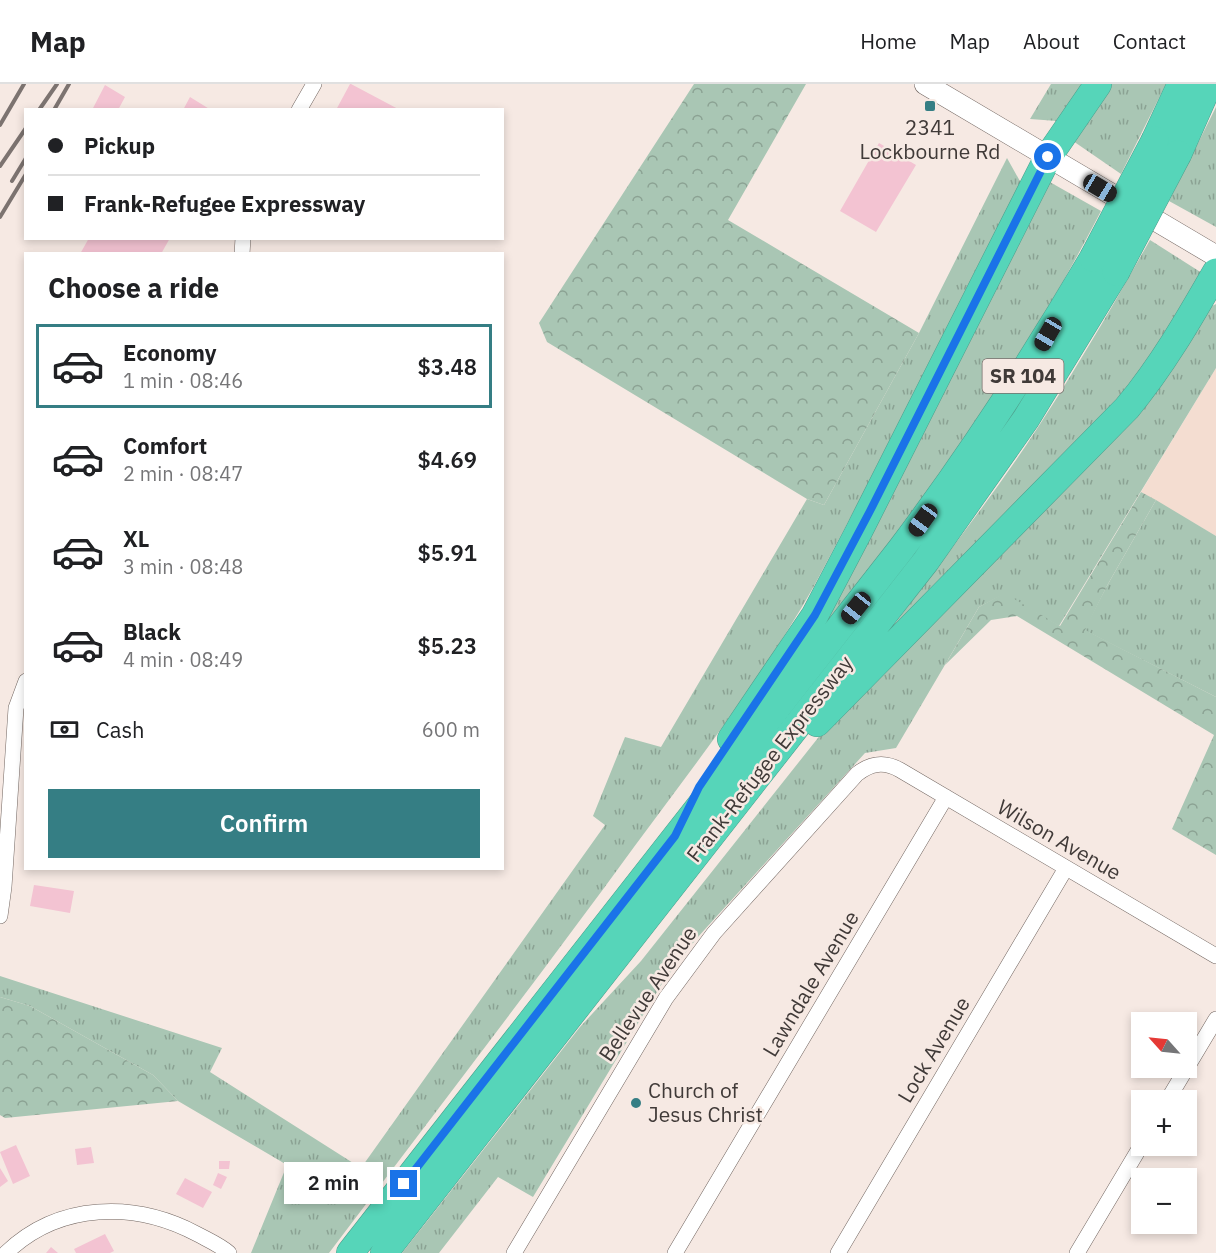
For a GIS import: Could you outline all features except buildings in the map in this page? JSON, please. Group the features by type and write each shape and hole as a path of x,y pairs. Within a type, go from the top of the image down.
{"highway":[{"path":"675,836 699,787 815,615 865,521 1048,157 1098,84"},
{"name":"Frank-Refugee Expressway","path":"384,1253 926,561 1026,419 1104,265 1155,140 1181,84"},
{"name":"Frank-Refugee Expressway","path":"350,1253 946,490 1033,360 1104,265 1178,154 1209,84"},
{"path":"768,760 809,731 1127,408 1184,328 1216,272"}],"main road":[{"path":"924,84 1216,256"}],"street":[{"path":"300,108 314,84"},
{"path":"0,916 4,887 15,708 24,686"},
{"name":"Wilson Avenue","path":"880,764 891,765 1216,956"},
{"name":"Bellevue Avenue","path":"514,1253 666,998 714,933 857,774 867,766 880,764"},
{"name":"Lawndale Avenue","path":"675,1253 946,797"},
{"name":"Lock Avenue","path":"838,1253 1066,868"},
{"path":"1174,1090 1216,1019"},
{"path":"1077,1253 1135,1156"},
{"path":"6,1253 30,1234 48,1225 90,1213 116,1210 177,1224 229,1253"}],"shaded area":[{"path":"1216,368 1216,536 1141,492"}],"green space":[{"path":"694,84 806,84 728,220 919,333 824,505 807,499 547,342 539,323"},
{"path":"1051,84 1086,84 1057,121 1030,119"},
{"path":"1111,84 1166,84 1121,174 1073,141"},
{"path":"1216,107 1216,227 1169,201"},
{"path":"1007,158 1021,183 1018,202 814,586 751,687 558,949 329,1253 251,1253 287,1165 178,1101 153,1075 30,1006 0,997 0,976 222,1048 210,1072 361,1168 605,825 593,816 625,737 661,747 807,499 824,505 919,333"},
{"path":"1048,181 1101,211 1038,325 968,435 903,526 794,664"},
{"path":"1150,240 1202,273 1201,278 1127,392 898,628 894,625 1027,444 1090,343"},
{"path":"1216,304 1216,368 1059,626 1004,594 979,607 896,748 865,753 697,938 663,982 533,1197 498,1177 439,1253 402,1253 580,1027 641,961 833,719 1210,307"},
{"path":"1141,492 1156,500 1108,584 1085,630 1216,697 1216,855 1172,829 1214,735 1017,616 991,620 945,665 979,607 1004,593 1060,626"},
{"path":"1156,500 1216,536 1216,697 1084,630"},
{"path":"0,997 30,1006 153,1075 178,1101 5,1118 0,1115"}],"railway":[{"path":"0,125 24,84"},
{"path":"40,108 57,84"},
{"path":"55,108 69,84"},
{"path":"0,166 24,131"},
{"path":"12,181 24,161"},
{"path":"0,217 24,177"}],"place":[{"name":"2341 Lockbourne Rd","path":"930,106"},
{"name":"Church of Jesus Christ","path":"636,1103"}],"route":[{"path":"404,1184 675,836 699,787 815,615 870,511 1048,157"}]}
